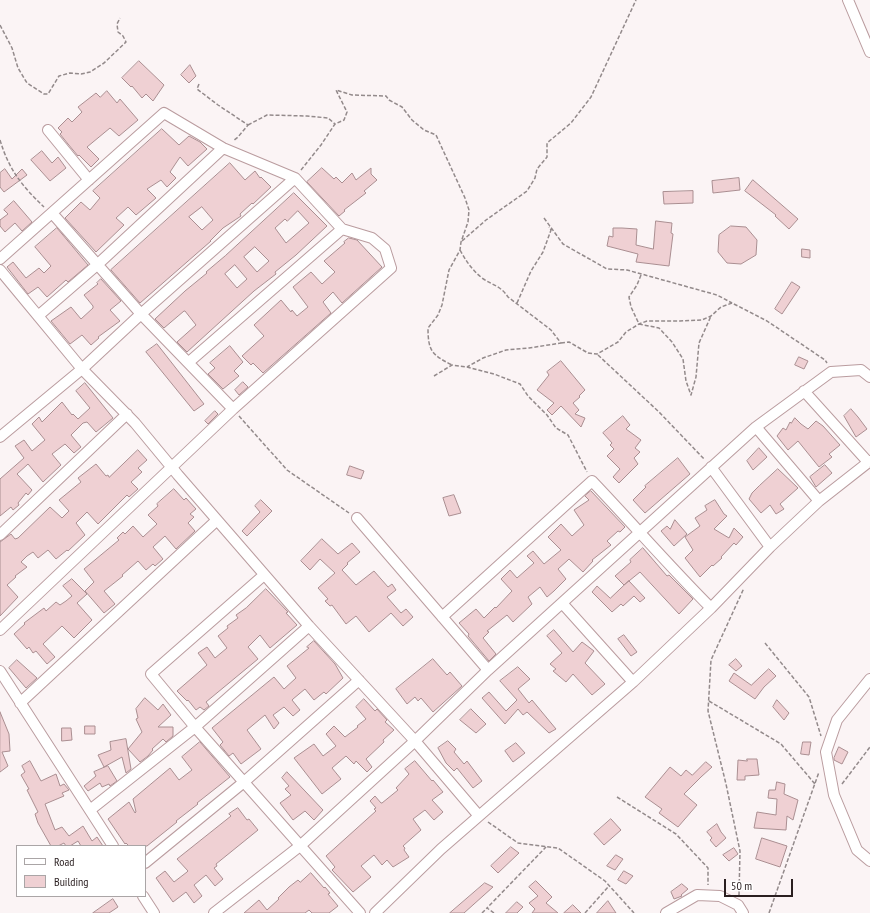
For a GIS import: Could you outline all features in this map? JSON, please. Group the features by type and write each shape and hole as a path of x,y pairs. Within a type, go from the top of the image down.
{"street":[{"path":"848,0 870,52"},
{"path":"0,259 49,212 89,180 164,113 223,148 295,178 342,229 372,238 385,249 391,268 233,409 0,630"},
{"path":"48,130 89,180"},
{"path":"38,316 97,265 223,148"},
{"path":"0,437 82,369 141,314 295,178"},
{"path":"49,212 141,314 233,409"},
{"path":"189,362 342,229"},
{"path":"0,270 82,369 135,423 264,575 415,742 479,816"},
{"path":"214,913 300,846 415,742 488,670 641,533 756,427 831,372 861,370 870,377"},
{"path":"376,913 441,849 632,682 711,608 770,547 819,501 869,462 804,391"},
{"path":"0,535 127,414"},
{"path":"756,427 819,501"},
{"path":"711,467 770,547"},
{"path":"442,617 592,481 677,574 711,608"},
{"path":"357,518 488,670"},
{"path":"20,703 217,520"},
{"path":"264,575 151,674 195,727 360,913"},
{"path":"562,603 632,682"},
{"path":"90,810 195,727 309,626"},
{"path":"0,671 111,845"},
{"path":"870,679 837,720 826,752 834,795 857,850 870,861"},
{"path":"146,862 244,782 359,680"},
{"path":"672,911 697,895 720,896 741,909"},
{"path":"144,897 154,913"}],"path":[{"path":"461,242 486,220 519,198 532,185 537,169 547,157 548,143 571,124 591,98 636,0"},
{"path":"0,25 12,48 18,68 27,83 44,94 48,94 59,76 70,73 81,74 90,72 104,63 126,42 124,36 118,32 117,24 120,18"},
{"path":"199,84 197,89 248,125"},
{"path":"295,178 321,145 335,124 344,120 347,112 336,90 352,95 386,96 389,100 402,107 412,120 424,130 436,134 460,185 469,210 468,222 461,242 460,250 449,270 442,305 438,316 428,328 430,349 438,358 452,365 467,367 508,378 520,384 528,396 548,415 556,428 568,435 578,458 592,481"},
{"path":"223,148 238,137 248,125 267,115 328,118 335,124"},
{"path":"0,140 4,154 18,179 49,212"},
{"path":"517,303 529,275 543,252 551,230 544,218 563,244 587,259 607,269 627,270 717,295 767,321 825,360 831,372"},
{"path":"460,250 468,265 483,278 503,290 508,297 517,303 530,316 551,330 561,343"},
{"path":"639,324 631,307 629,297 637,285 641,275"},
{"path":"467,367 489,355 506,350 569,342 588,353 597,354 618,342 626,332 639,324 647,321 702,320 711,316 721,307 732,303"},
{"path":"639,324 658,328 672,342 683,359 686,381 691,395 696,377 699,343 711,316"},
{"path":"597,354 659,412 711,467"},
{"path":"434,376 452,365"},
{"path":"233,409 287,470 357,518"},
{"path":"741,909 740,851 726,784 708,711 708,701 711,660 744,588"},
{"path":"765,643 809,697 826,752"},
{"path":"708,701 780,744 815,784"},
{"path":"834,795 870,747"},
{"path":"769,913 819,771"},
{"path":"617,797 676,834 708,868 708,895"},
{"path":"479,816 518,843 558,848 605,881 634,913"},
{"path":"482,913 546,847"},
{"path":"585,913 609,886"},
{"path":"487,908 494,913"}],"building":[{"path":"139,61 164,85 153,101 146,94 142,98 132,86 131,87 122,78"},
{"path":"190,65 196,76 189,83 181,75"},
{"path":"107,91 117,103 120,99 138,120 119,136 110,128 87,147 99,159 91,167 79,155 78,156 60,134 62,132 58,128 68,118 72,122 82,112 78,107 96,93 100,97"},
{"path":"162,129 179,145 189,136 200,142 207,149 188,166 180,157 170,172 176,178 167,187 161,180 147,189 156,198 136,215 128,207 116,218 124,225 96,252 65,218 81,202 90,210 100,198 93,191"},
{"path":"42,151 52,163 58,157 66,168 50,181 31,160"},
{"path":"230,163 245,180 255,171 260,178 261,177 271,187 240,214 241,216 223,228 211,241 140,303 111,270","holes":["202,207 213,220 202,230 189,217"]},
{"path":"322,168 334,179 336,177 342,183 352,173 356,180 371,168 371,174 377,180 364,191 366,193 344,210 345,211 339,216 307,182"},
{"path":"5,169 12,179 22,169 27,175 4,192 0,187 0,173"},
{"path":"739,178 740,190 713,193 712,181"},
{"path":"753,180 798,219 789,229 775,216 776,215 745,191"},
{"path":"693,191 693,203 664,204 663,192"},
{"path":"294,193 327,226 275,272 276,274 254,291 187,352 177,342 196,325 185,311 164,328 155,319","holes":["298,211 309,223 286,243 275,228 285,219 287,221","255,247 269,261 257,272 244,257","235,265 247,279 237,288 225,274"]},
{"path":"14,201 32,222 22,231 15,223 5,232 0,226 0,220 8,214 4,210"},
{"path":"656,221 672,223 671,233 673,234 669,266 636,262 638,254 607,246 609,236 613,237 613,228 622,228 637,229 636,245 653,249"},
{"path":"731,226 746,227 757,240 756,255 741,264 727,263 718,252 719,235"},
{"path":"57,228 88,265 68,282 66,280 47,297 38,287 28,294 7,267 13,262 26,278 39,268 44,273 51,266 35,247"},
{"path":"349,238 357,240 382,267 342,303 333,292 323,302 331,313 263,373 253,363 251,365 242,356 264,336 254,325 281,300 291,312 292,310 297,316 308,307 293,287 311,272 322,284 335,272 324,261"},
{"path":"802,249 810,250 810,258 802,257"},
{"path":"101,279 121,301 110,310 120,321 98,337 99,338 91,345 82,335 70,344 51,321 71,307 81,319 93,308 84,295 98,284 97,283"},
{"path":"792,282 800,287 782,314 775,309"},
{"path":"157,344 204,404 194,411 146,352"},
{"path":"230,346 243,362 234,371 239,376 223,389 208,374 215,368 210,363"},
{"path":"799,357 808,361 804,369 795,365"},
{"path":"561,361 585,390 573,403 579,410 575,414 585,418 581,427 561,406 552,415 547,410 554,403 537,390 549,375 547,372"},
{"path":"243,382 248,387 239,395 235,390"},
{"path":"85,383 113,418 96,432 87,422 83,423 71,435 81,447 74,453 65,444 52,454 61,465 43,482 28,464 17,474 32,490 28,495 26,493 18,503 19,505 13,510 11,507 0,516 0,479 24,458 15,446 24,440 32,451 45,440 32,424 39,417 42,422 62,402 72,415 73,414 78,419 90,408 76,391"},
{"path":"851,409 867,429 856,437 844,416"},
{"path":"215,411 218,414 208,424 205,421"},
{"path":"623,416 630,425 626,429 641,440 635,448 640,452 634,458 638,464 619,483 613,477 620,469 607,456 614,449 610,445 612,443 603,433"},
{"path":"795,418 808,429 816,421 823,426 840,445 829,454 832,457 819,467 798,441 788,450 777,436 783,428 786,430 790,422 791,423"},
{"path":"759,448 767,457 753,470 747,461"},
{"path":"138,450 147,460 138,468 142,472 131,482 138,489 129,497 127,495 98,524 87,512 76,523 85,535 68,551 67,550 56,559 48,550 38,558 33,552 27,556 21,562 27,567 15,576 16,577 7,585 18,597 0,616 0,542 11,534 15,539 18,538 50,507 62,518 69,511 59,500 81,482 78,478 96,464 106,476 108,475 109,477"},
{"path":"678,458 690,474 645,513 633,500 646,487 645,486"},
{"path":"825,465 832,473 816,487 810,477"},
{"path":"350,466 364,471 361,479 347,475"},
{"path":"778,469 798,488 780,504 784,509 776,514 770,505 761,513 749,499 752,493"},
{"path":"174,489 184,500 186,498 196,509 190,514 194,517 188,523 195,531 176,549 165,536 153,547 163,559 155,566 153,564 146,570 138,561 122,575 123,576 104,591 115,604 104,613 85,591 94,582 84,569 119,540 117,538 123,532 125,534 133,526 143,537 157,524 148,515 158,506 157,504"},
{"path":"591,491 625,527 607,541 611,545 592,560 593,561 583,572 569,559 558,569 566,579 554,591 547,597 540,587 528,597 532,604 513,622 507,615 487,631 489,632 483,638 496,654 489,661 459,623 476,609 484,618 495,607 496,608 512,591 501,579 510,570 517,578 534,563 527,556 533,551 544,564 561,550 548,537 561,524 572,536 584,525 574,510 589,500 585,496"},
{"path":"454,495 461,513 449,516 443,498"},
{"path":"261,500 272,511 247,536 242,531 260,512 255,506"},
{"path":"715,500 727,516 714,529 729,538 734,528 743,537 736,545 734,543 721,557 722,558 713,566 712,565 700,577 685,558 693,550 685,537 700,526 695,518 707,510 705,506"},
{"path":"675,520 687,534 674,546 661,531 667,526 670,529"},
{"path":"322,539 338,554 352,543 360,552 347,563 348,564 342,570 356,585 374,571 388,587 392,584 396,590 387,597 401,613 406,609 413,617 403,626 391,613 369,632 356,616 346,624 332,605 330,606 325,601 328,599 318,588 335,573 320,559 310,570 301,561"},
{"path":"643,548 667,576 669,575 693,599 679,614 640,572 624,585 615,576 631,562 630,560"},
{"path":"72,579 87,594 77,603 92,620 74,638 62,626 43,644 55,657 47,664 36,651 33,653 29,647 27,649 14,634 25,624 24,623 44,608 46,611 56,602 60,605 72,596 63,586"},
{"path":"629,581 645,598 640,602 634,596 623,606 621,604 612,612 592,592 597,586 610,598"},
{"path":"266,589 288,612 286,613 297,625 270,648 260,635 248,647 258,659 206,702 209,706 204,710 200,707 196,710 188,700 187,701 177,691 207,665 198,653 207,647 215,658 227,648 218,636 228,628 227,626 238,618 236,615 246,608"},
{"path":"554,630 573,652 582,642 594,651 585,663 605,684 592,695 573,674 566,682 553,671 556,669 550,664 562,653 547,636"},
{"path":"624,635 637,652 631,656 618,639"},
{"path":"314,641 335,664 343,678 326,694 324,692 314,700 305,689 292,700 300,710 293,716 284,707 273,715 279,723 274,729 265,715 247,730 261,749 241,764 233,753 229,756 220,745 223,742 212,728 274,677 284,689 296,678 287,666 309,648 307,647"},
{"path":"433,659 447,675 450,672 462,686 433,712 421,698 418,701 415,697 407,704 396,689"},
{"path":"736,659 742,666 736,671 729,665"},
{"path":"17,660 37,678 26,688 9,668"},
{"path":"518,667 530,679 518,689 529,703 532,700 556,729 549,733 527,712 523,715 518,709 505,724 482,698 489,692 506,711 517,700 500,681"},
{"path":"769,669 776,676 764,687 755,699 729,681 734,673 751,685"},
{"path":"145,698 158,710 163,704 171,715 158,727 173,727 173,736 166,742 163,739 152,749 153,750 148,756 140,762 128,749 142,732 136,719 138,718 136,709"},
{"path":"364,699 375,711 377,709 387,720 385,722 394,730 366,759 372,767 367,772 356,761 354,764 346,756 332,768 341,779 322,794 294,758 314,744 323,756 336,746 326,734 334,726 345,737 358,727 357,726 366,719 356,707"},
{"path":"777,700 789,713 784,720 773,707"},
{"path":"471,709 486,724 476,733 460,720"},
{"path":"0,712 9,734 10,751 2,752 8,766 0,772"},
{"path":"85,726 95,726 95,734 85,734"},
{"path":"62,728 71,728 72,740 62,741"},
{"path":"126,739 131,769 126,773 122,757 104,767 98,755 111,750 110,742"},
{"path":"448,741 456,749 454,752 464,764 467,761 482,781 473,788 457,768 454,771 446,763 438,748"},
{"path":"200,742 230,777 147,846 125,844 108,819 129,802 135,813 133,799 170,768 179,780 192,770 182,757"},
{"path":"803,742 811,742 809,755 801,754"},
{"path":"516,743 525,753 513,762 505,751"},
{"path":"839,747 848,752 842,764 834,760"},
{"path":"747,759 757,759 759,775 745,776 745,780 737,780 738,760 747,761"},
{"path":"30,761 41,781 56,774 60,786 64,784 69,790 62,793 64,796 45,804 55,830 62,827 69,836 83,826 92,841 97,837 102,845 80,845 78,841 72,845 65,845 64,843 60,845 50,845 38,823 35,814 38,812 27,790 29,789 21,775 25,772 22,766"},
{"path":"415,761 443,792 432,800 443,812 434,820 425,810 413,819 421,830 403,846 409,857 393,867 387,860 382,865 374,855 361,866 371,877 353,892 332,870 335,867 326,856 376,811 374,809 376,808 370,801 375,796 382,803 398,790 396,788 409,774 405,769"},
{"path":"706,762 712,767 684,794 697,805 678,827 659,813 662,809 645,797 670,767 681,776 686,770 692,775"},
{"path":"108,766 117,781 110,786 109,784 102,787 100,783 88,791 84,786 96,776 94,772"},
{"path":"287,772 323,810 314,820 305,811 293,820 280,803 291,795 285,789 289,786 282,778"},
{"path":"777,782 785,784 784,794 798,800 793,820 787,816 786,830 754,828 757,812 776,815 777,799 768,798 769,790 775,790"},
{"path":"238,808 247,820 249,819 258,830 216,864 217,866 214,868 223,879 215,886 206,875 194,885 202,896 194,903 186,892 173,902 156,878 165,871 174,882 187,872 188,871 177,859 231,816 229,814"},
{"path":"611,819 621,830 604,845 594,834"},
{"path":"717,824 726,838 716,847 710,840 712,838 707,832"},
{"path":"762,838 787,846 780,867 756,859"},
{"path":"511,847 519,853 498,873 491,866"},
{"path":"734,848 738,854 729,861 723,855"},
{"path":"616,855 623,859 615,870 607,866"},
{"path":"624,871 633,876 626,884 618,880"},
{"path":"311,873 330,893 328,894 338,906 329,913 312,913 309,910 305,913 244,913 259,900 267,910 289,887 298,880 300,882"},
{"path":"536,881 552,897 546,903 558,913 532,913 535,909 529,903 538,896 529,887"},
{"path":"485,883 493,887 464,913 450,913"},
{"path":"682,884 688,889 681,895 682,896 674,899 671,892"},
{"path":"113,899 118,907 109,913 93,913"},
{"path":"608,901 616,913 597,913"},
{"path":"517,902 523,907 517,913 506,913"},
{"path":"573,905 581,913 564,913"}]}
